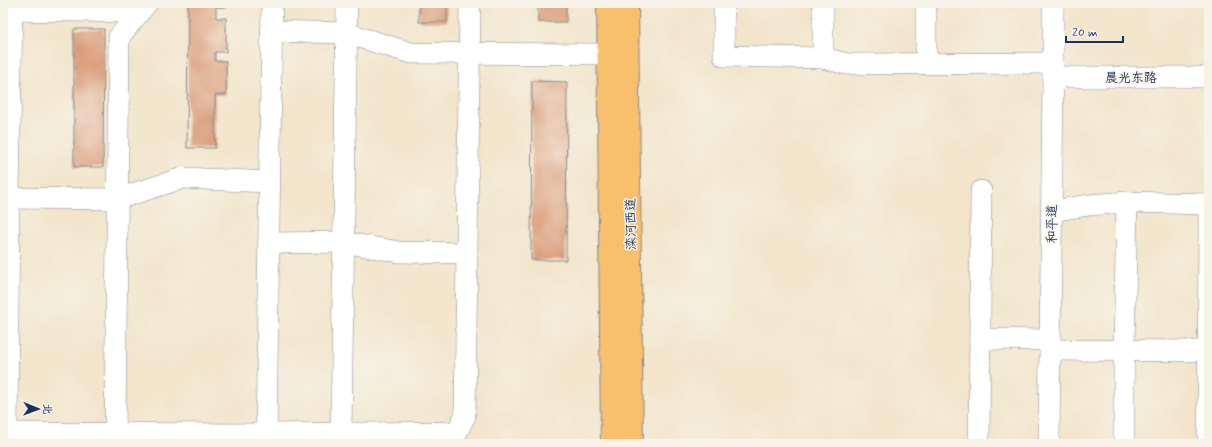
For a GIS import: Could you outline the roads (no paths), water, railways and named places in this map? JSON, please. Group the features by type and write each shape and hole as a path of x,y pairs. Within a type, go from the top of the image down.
{"main road":[{"name":"滦河西道","path":"608,3 612,444"},
{"name":"滦河西道","path":"627,3 632,444"}],"street":[{"path":"266,439 272,3"},
{"path":"341,433 347,3"},
{"path":"143,8 9,8 6,198 5,433 115,433 266,439 341,433 457,432 465,416 470,3"},
{"name":"晨光东路","path":"724,3 724,56 823,58 847,64 926,63 1209,77"},
{"path":"823,3 823,58"},
{"path":"926,3 926,63"},
{"name":"和平道","path":"1049,444 1053,3"},
{"path":"115,433 119,38 143,8"},
{"path":"271,31 346,33 411,53 608,54"},
{"path":"6,198 117,199 183,178 269,182"},
{"path":"979,444 981,191"},
{"path":"1124,444 1127,202"},
{"path":"1052,211 1089,205 1127,202 1209,204 1208,444"},
{"path":"269,243 343,242 399,252 467,253"},
{"path":"980,339 1124,351 1209,351"}]}
